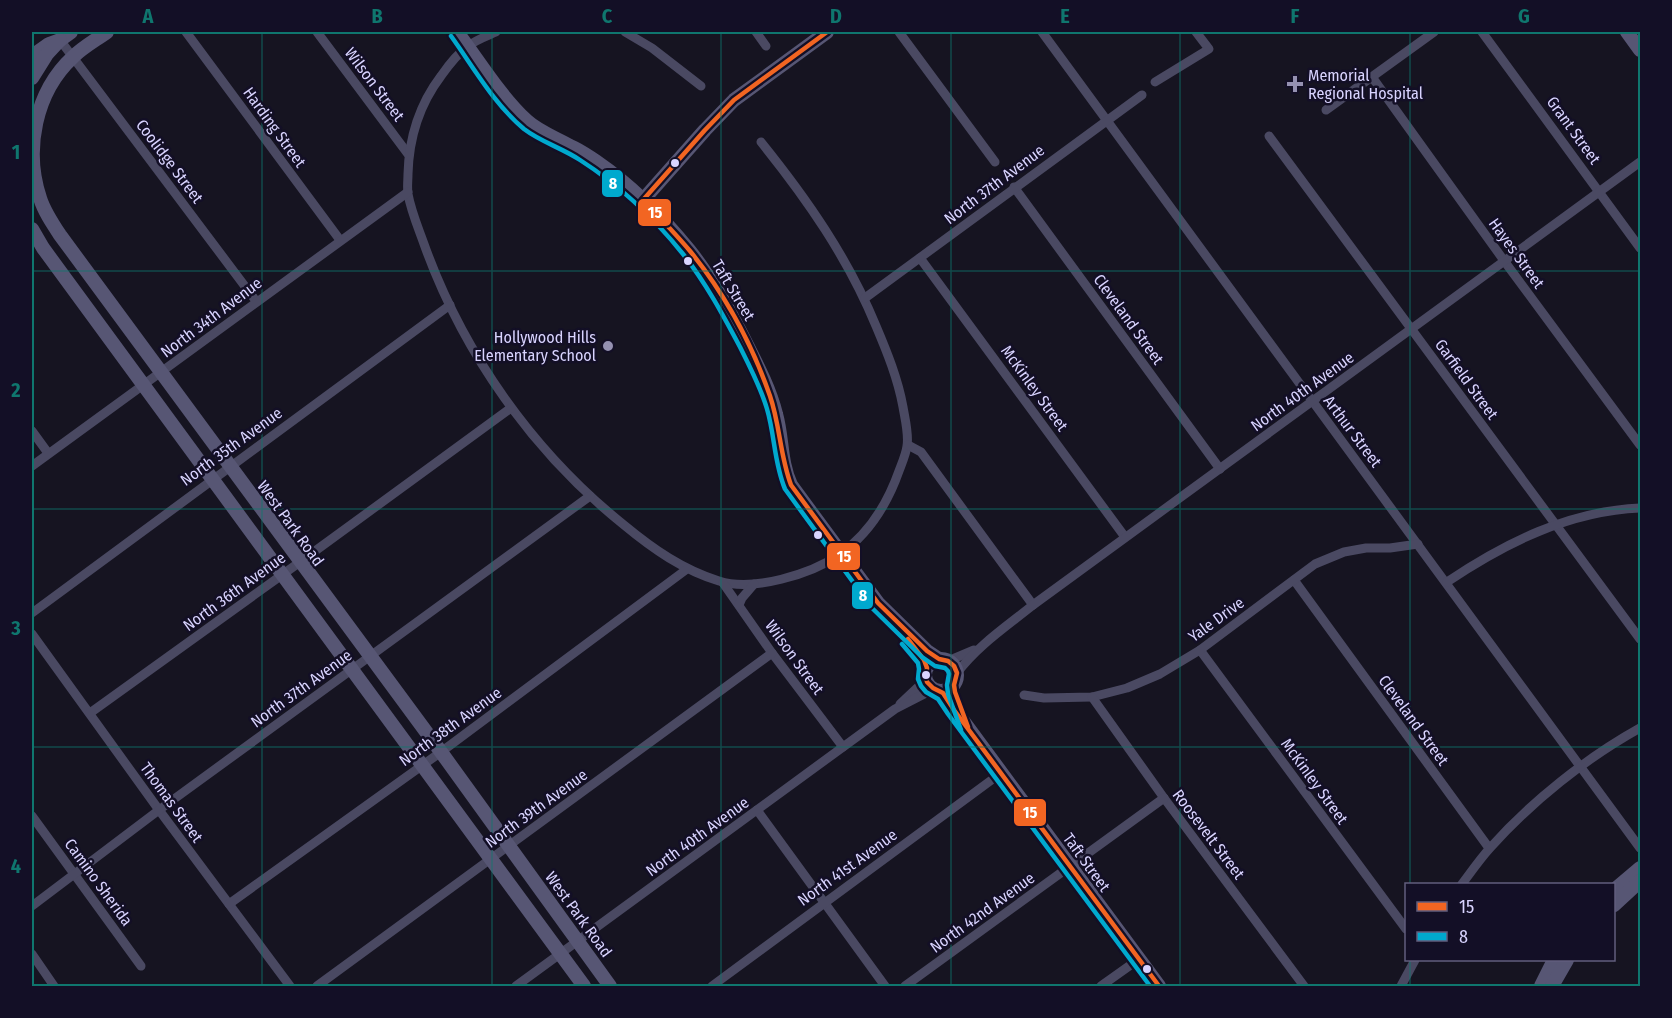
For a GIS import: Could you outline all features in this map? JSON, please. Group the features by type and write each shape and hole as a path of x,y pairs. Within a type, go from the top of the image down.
{"street":[{"name":"West Park Road","path":"107,32 73,57 44,98 33,136 33,155 40,200 48,216 369,657 441,752 610,987"},
{"name":"Harding Street","path":"186,32 340,240"},
{"name":"Wilson Street","path":"317,32 408,154"},
{"name":"Taft Street","path":"457,32 505,97 528,122 599,164 643,200 689,250 729,310 760,370 777,417 785,472 800,499 878,603 927,651 944,660"},
{"path":"496,32 468,46 448,65 430,90 419,111 408,154 408,192 429,257 450,305 478,357 511,408 559,465 590,496 669,559 687,569 723,583 754,584 781,579 803,573 841,553 876,520 891,494 908,445 900,393 887,352 865,298 824,226 761,142"},
{"path":"625,32 652,48 701,86"},
{"path":"756,32 766,46"},
{"path":"643,200 734,100 827,32"},
{"path":"899,32 994,162"},
{"name":"Arthur Street","path":"1042,32 1641,848"},
{"path":"1155,82 1209,49 1196,32"},
{"path":"1326,110 1434,32"},
{"name":"Grant Street","path":"1482,32 1641,248"},
{"path":"1627,32 1641,50"},
{"name":"Coolidge Street","path":"65,36 73,57 256,301"},
{"path":"32,56 65,36"},
{"path":"51,86 32,79 47,54 65,36"},
{"name":"Hayes Street","path":"1371,78 1641,445"},
{"name":"North 37th Avenue","path":"865,298 1142,95"},
{"name":"Garfield Street","path":"1269,136 1641,639"},
{"name":"North 40th Avenue","path":"956,679 982,646 1033,605 1641,162"},
{"name":"Cleveland Street","path":"1014,187 1220,469"},
{"name":"North 34th Avenue","path":"32,466 408,192"},
{"path":"32,229 50,257 584,987"},
{"name":"McKinley Street","path":"920,258 1125,537"},
{"name":"North 35th Avenue","path":"32,613 450,305"},
{"name":"North 36th Avenue","path":"90,713 511,408"},
{"path":"32,431 48,453"},
{"path":"908,445 921,452 1033,605"},
{"name":"North 37th Avenue","path":"32,906 159,810 590,496"},
{"path":"1447,582 1509,546 1573,518 1617,509 1641,508"},
{"name":"Yale Drive","path":"1024,695 1044,698 1092,698 1127,688 1160,674 1200,650 1315,564 1344,552 1418,544"},
{"name":"North 38th Avenue","path":"229,904 441,752 687,569"},
{"name":"Cleveland Street","path":"1294,579 1489,848"},
{"name":"Wilson Street","path":"723,583 843,747"},
{"path":"739,605 754,584"},
{"name":"Taft Street","path":"900,626 921,655 926,673"},
{"name":"Thomas Street","path":"32,634 290,987"},
{"name":"North 40th Avenue","path":"944,660 982,646"},
{"name":"McKinley Street","path":"1200,650 1405,926"},
{"name":"North 39th Avenue","path":"317,987 772,653"},
{"path":"944,660 954,666 956,679 948,690 938,690 929,685 926,673 932,662 944,660"},
{"name":"North 40th Avenue","path":"516,987 894,709 918,687 926,673"},
{"name":"Taft Street","path":"956,679 957,699 968,728"},
{"name":"Taft Street","path":"938,690 1159,987"},
{"name":"North 40th Avenue","path":"894,709 938,690"},
{"name":"Roosevelt Street","path":"1092,698 1304,987"},
{"path":"1463,883 1489,848 1542,797 1582,766 1641,728"},
{"name":"North 41st Avenue","path":"712,987 1001,773"},
{"name":"North 42nd Avenue","path":"905,987 1164,798"},
{"path":"757,810 885,987"},
{"name":"Camino Sherida","path":"32,816 141,966"},
{"path":"1615,889 1641,868"},
{"path":"1615,904 1641,881"},
{"path":"32,954 54,987"},
{"path":"1101,987 1139,959"},
{"path":"1401,987 1414,961"},
{"path":"1541,987 1554,961"},
{"path":"1552,987 1566,961"}],"transit line":[{"name":"15","path":"827,32 734,100 643,200 679,238 702,267 726,302 746,338 770,396 791,485 878,603 927,651 954,666 957,673 955,692 968,727"},
{"name":"8","path":"451,36 485,85 513,119 531,134 580,160 622,191 683,254 721,311 765,401 785,489 872,608 922,657 948,671 948,694 961,730"},
{"name":"15","path":"908,639 924,660 927,668 927,682 943,693 1159,986"},
{"name":"8","path":"902,644 918,663 918,679 921,686 938,699 1150,986"}],"place":[{"name":"Memorial Regional Hospital","path":"1295,84"},
{"name":"Hollywood Hills Elementary School","path":"608,346"}]}
